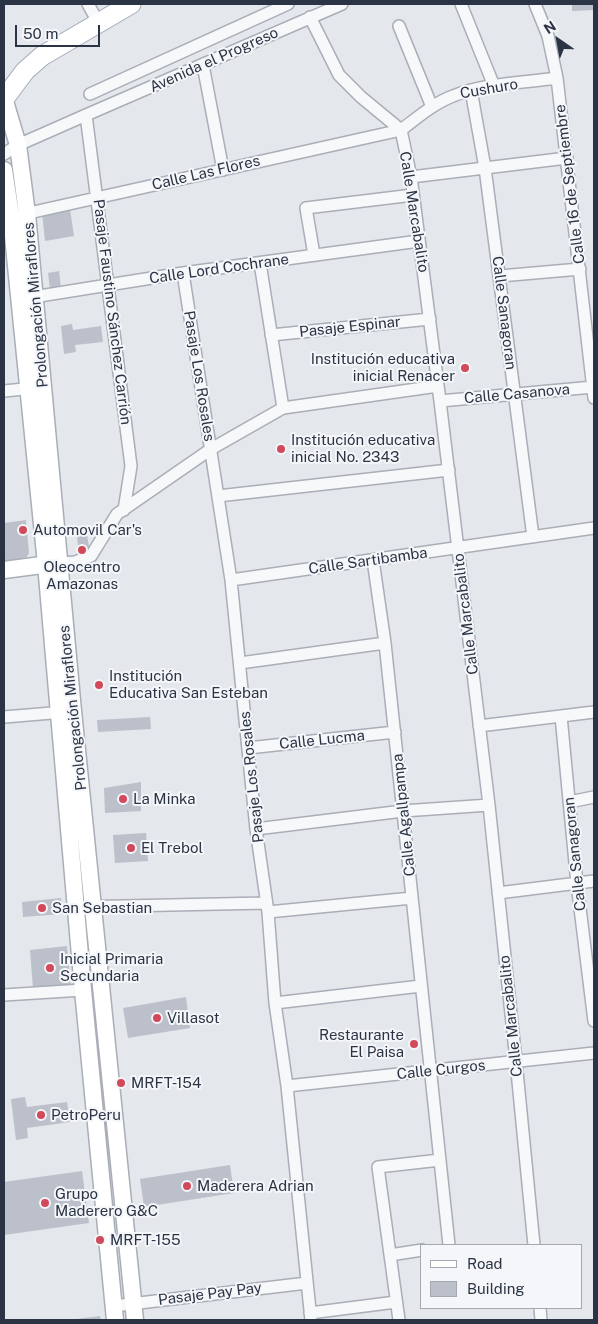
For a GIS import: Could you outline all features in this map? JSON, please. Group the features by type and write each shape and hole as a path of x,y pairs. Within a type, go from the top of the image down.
{"main road":[{"path":"4,98 25,71 42,56 131,4"},
{"path":"4,80 25,71"},
{"name":"Prolongación Miraflores","path":"4,98 19,215 66,712 76,907 115,1313"},
{"name":"Prolongación Miraflores","path":"4,170 19,215"},
{"path":"4,570 52,564"},
{"name":"Prolongación Miraflores","path":"66,712 93,906 135,1320"}],"street":[{"path":"88,4 98,22"},
{"path":"90,94 288,4"},
{"name":"Avenida el Progreso","path":"11,150 86,115 342,4"},
{"path":"461,4 494,86"},
{"name":"Calle 16 de Septiembre","path":"535,4 548,36 557,78 580,269 590,309 594,392"},
{"name":"Calle Marcabalito","path":"310,17 338,75 400,130 411,177 489,805 534,1244"},
{"path":"399,26 432,107"},
{"path":"204,65 223,170"},
{"name":"Cushuro","path":"400,130 432,107 452,96 494,86 557,78"},
{"name":"Calle Sanagoran","path":"471,90 485,168 500,276 533,537"},
{"name":"Pasaje Faustino Sánchez Carrión","path":"86,115 131,466 124,510"},
{"name":"Calle Las Flores","path":"19,215 400,130"},
{"path":"411,177 567,158"},
{"path":"314,255 306,208 413,195"},
{"name":"Calle Lord Cochrane","path":"27,298 108,284 419,241"},
{"path":"260,262 283,408"},
{"path":"500,276 580,269"},
{"name":"Pasaje Los Rosales","path":"184,273 231,580 256,829 267,908 275,1003 287,1086 310,1316"},
{"name":"Pasaje Espinar","path":"271,335 430,319"},
{"path":"52,564 75,562 91,556 117,514 211,449 283,408 438,386"},
{"path":"4,392 36,388"},
{"name":"Calle Casanova","path":"440,400 515,394 594,392"},
{"path":"218,496 448,470"},
{"name":"Calle Sartibamba","path":"231,580 594,528"},
{"name":"Calle Agallpampa","path":"373,560 395,732 449,1244"},
{"path":"240,663 385,643"},
{"path":"4,718 66,712"},
{"path":"479,726 594,712"},
{"name":"Calle Sanagoran","path":"562,716 577,884 591,966 594,1021"},
{"name":"Calle Lucma","path":"248,748 395,732"},
{"path":"569,802 594,797"},
{"path":"256,829 403,811 489,805"},
{"path":"498,893 594,881"},
{"path":"76,907 267,908 412,898"},
{"path":"275,1003 422,986"},
{"path":"4,995 83,990"},
{"name":"Calle Curgos","path":"287,1086 594,1052"},
{"path":"399,1320 378,1167 440,1160"},
{"path":"390,1255 420,1250"},
{"name":"Pasaje Pay Pay","path":"115,1313 134,1304 306,1283"},
{"path":"310,1316 396,1302"}],"building":[{"path":"572,4 594,4 594,10 572,11"},
{"path":"70,209 74,236 45,241 42,213"},
{"path":"59,271 61,288 50,289 48,273"},
{"path":"72,324 73,330 101,326 103,342 75,345 76,352 64,354 61,326"},
{"path":"26,520 29,553 26,558 4,561 4,523"},
{"path":"87,535 90,552 79,554 77,536"},
{"path":"150,717 151,729 98,732 97,720"},
{"name":"La Minka","path":"141,782 141,811 105,813 104,788"},
{"name":"El Trebol","path":"146,833 148,861 115,863 113,835"},
{"name":"San Sebastian","path":"61,898 62,914 23,917 22,902"},
{"name":"Inicial Primaria Secundaria","path":"67,946 71,986 33,989 30,950"},
{"name":"Villasot","path":"186,997 190,1028 128,1038 123,1008"},
{"name":"PetroPeru","path":"25,1097 27,1107 67,1102 70,1122 27,1128 28,1138 16,1140 11,1099"},
{"name":"Maderera Adrian","path":"230,1165 234,1193 144,1207 140,1179"},
{"name":"Grupo Maderero G&C","path":"82,1171 89,1223 4,1235 4,1182"},
{"path":"100,1316 101,1320 76,1320 76,1319"}],"place":[{"name":"Institución educativa inicial Renacer","path":"465,368"},
{"name":"Institución educativa inicial No. 2343","path":"281,449"},
{"name":"Automovil Car's","path":"23,530"},
{"name":"Oleocentro Amazonas","path":"82,550"},
{"name":"Institución Educativa San Esteban","path":"99,685"},
{"name":"La Minka","path":"123,799"},
{"name":"El Trebol","path":"131,848"},
{"name":"San Sebastian","path":"42,908"},
{"name":"Inicial Primaria Secundaria","path":"50,968"},
{"name":"Villasot","path":"157,1018"},
{"name":"Restaurante El Paisa","path":"414,1044"},
{"name":"MRFT-154","path":"121,1083"},
{"name":"PetroPeru","path":"41,1115"},
{"name":"Maderera Adrian","path":"187,1186"},
{"name":"Grupo Maderero G&C","path":"45,1203"},
{"name":"MRFT-155","path":"100,1240"}]}
